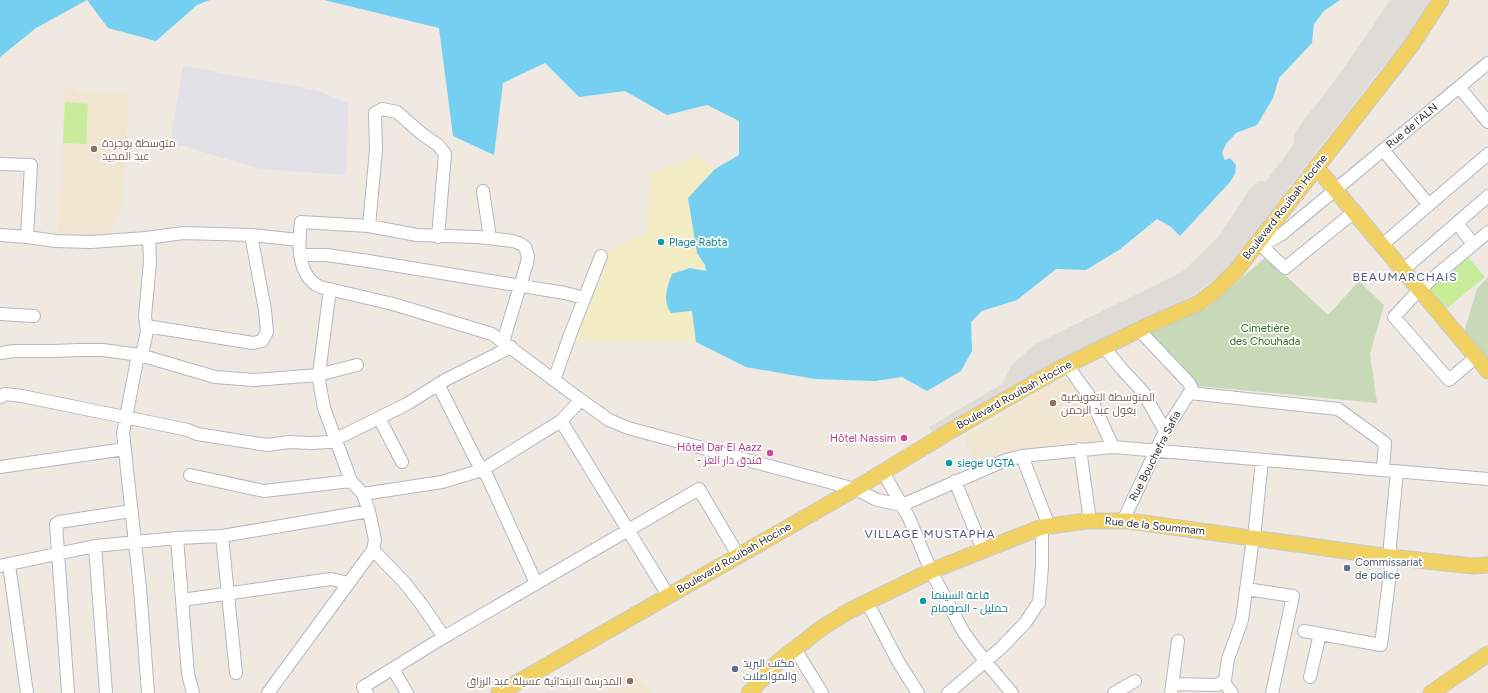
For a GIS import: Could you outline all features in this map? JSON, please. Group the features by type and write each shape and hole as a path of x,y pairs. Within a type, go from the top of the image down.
{"main road":[{"name":"Boulevard Rouibah Hocine","path":"499,693 855,489 952,430 1067,365 1199,303 1216,290 1235,272 1258,246 1316,167 1406,52 1441,0"},
{"path":"1316,167 1488,371"},
{"name":"Rue de la Soummam","path":"749,693 778,662 824,627 851,610 931,571 1045,527 1090,521 1123,521 1390,557 1474,566 1488,565"},
{"path":"1431,693 1488,654"}],"street":[{"name":"Rue de l'ALN","path":"1258,246 1282,234 1488,62"},
{"path":"1459,87 1488,122"},
{"path":"369,226 376,150 374,113 382,109 397,112 422,134 438,144 445,154 438,237"},
{"path":"1383,150 1429,205"},
{"path":"1382,245 1488,154"},
{"path":"0,164 30,165 27,237"},
{"path":"483,191 490,238"},
{"path":"1403,270 1488,196"},
{"path":"1258,246 1266,249 1285,268 1354,212"},
{"path":"0,397 5,394 22,396 126,416 188,430 197,434 267,445 289,442 330,442 407,404 438,384 507,344 520,285 528,259 524,247 518,242 490,238 417,236 369,226 301,222 299,240 303,268 310,281 320,288 400,306 492,334 507,344 609,420 628,428 855,489 878,500 902,505 954,481 1006,460 1022,456 1113,447 1488,479"},
{"path":"1456,224 1473,244"},
{"path":"1476,357 1449,380 1394,317 1420,289 1488,232"},
{"path":"0,235 27,237 56,242 84,242 149,238 183,233 251,235 299,240"},
{"path":"146,326 253,342 262,341 268,332 251,235"},
{"path":"148,693 124,433 136,360 143,350 147,331 145,316 150,262 149,238"},
{"path":"301,255 327,255 368,260 520,285 584,298"},
{"path":"554,380 601,256"},
{"path":"268,693 373,550 375,540 369,511 363,494 351,481 324,408 318,375 330,290"},
{"path":"0,314 34,316"},
{"path":"1139,330 1189,383 1192,389 1190,393 1338,410 1385,443 1383,470"},
{"path":"1104,347 1120,368 1143,392 1165,431"},
{"path":"0,353 14,351 103,350 140,355 215,377 254,380 318,375 357,365"},
{"path":"1067,365 1090,397 1113,447"},
{"path":"438,384 482,470 487,476 536,584"},
{"name":"Rue Bouchefra Safia","path":"1123,521 1165,431 1181,404 1190,393"},
{"path":"363,494 442,482 482,470 561,421 581,400"},
{"path":"379,418 402,462"},
{"path":"561,421 668,596"},
{"path":"0,467 125,449"},
{"path":"1080,450 1090,521"},
{"path":"948,693 1002,648 1021,628 1038,603 1045,527 1022,456"},
{"path":"1178,641 1171,688 1217,685 1225,680 1228,659 1242,620 1254,538 1262,460"},
{"path":"883,472 909,518 931,571 964,633 1012,693"},
{"path":"1304,632 1381,645 1390,565 1390,544 1397,472"},
{"path":"190,475 264,491 351,481"},
{"path":"954,481 983,550"},
{"path":"367,693 363,688 444,637 699,489 738,555"},
{"path":"27,693 5,565 95,546 177,538 222,536 369,511"},
{"path":"68,693 56,524 59,522 124,512"},
{"path":"222,536 236,673"},
{"path":"177,538 188,674 193,693"},
{"path":"95,546 106,693"},
{"path":"373,550 404,582 444,637"},
{"path":"182,600 331,579 348,583"},
{"path":"1246,589 1293,596 1272,693"},
{"path":"867,602 899,663 918,693"},
{"path":"1310,677 1320,634"},
{"path":"795,649 822,693"},
{"path":"393,669 407,693"},
{"path":"1114,693 1136,681"},
{"path":"1223,681 1232,693"}],"shaded area":[{"path":"1390,0 1434,0 1388,68 1382,68 1288,189 1287,196 1247,247 1221,277 1218,276 1198,292 1168,309 1064,357 1064,361 934,435 929,427 1002,384 1011,366 1035,344 1182,272 1219,236 1249,190 1258,181 1266,181 1294,144 1294,135 1302,122 1330,87"},
{"path":"183,66 316,90 348,103 346,175 259,169 170,142"},
{"name":"متوسطة بوجردة عبد المجيد","path":"76,87 76,91 129,92 123,206 112,229 111,237 53,237 58,230 65,88"},
{"name":"المتوسطة التعويضية بغول عبد الرحمن","path":"1060,378 1072,380 1103,441 1003,453 976,464 963,437 986,425"},
{"name":"المدرسة الابتدائية عسيلة عبد الرزاق","path":"630,669 652,693 606,693"}],"sand":[{"name":"Plage Rabta","path":"697,156 715,169 688,198 697,253 705,265 706,271 681,312 692,311 696,342 576,341 610,251 647,232 650,174"}],"green space":[{"path":"65,102 88,104 86,144 63,143"},
{"path":"1467,256 1485,277 1446,309 1429,288"},
{"name":"Cimetière des Chouhada","path":"1266,257 1328,315 1359,281 1384,305 1370,354 1377,403 1198,386 1147,332 1206,309"},
{"path":"1488,277 1488,361 1464,332 1477,289"}],"water":[{"path":"0,0 87,0 36,28 0,57"},
{"path":"87,0 210,0 197,5 156,41 108,28"},
{"path":"324,0 1340,0 1324,11 1314,24 1312,43 1279,78 1273,98 1257,125 1236,133 1226,144 1222,153 1225,160 1230,158 1236,165 1235,174 1230,182 1180,236 1170,226 1157,219 1119,250 1086,270 1056,269 1017,300 982,311 971,322 972,351 961,371 927,391 902,377 875,381 815,379 746,367 696,342 692,311 671,313 668,308 666,294 672,274 690,268 706,271 705,265 697,253 688,198 715,169 739,155 739,121 707,105 667,115 625,91 579,97 545,63 503,83 494,155 453,136 439,28"}],"place":[{"name":"متوسطة بوجردة عبد المجيد","path":"94,149"},
{"name":"Plage Rabta","path":"661,242"},
{"name":"المتوسطة التعويضية بغول عبد الرحمن","path":"1053,403"},
{"name":"Hôtel Nassim","path":"904,438"},
{"name":"Hôtel Dar El Aazz - فندق دار العز","path":"770,453"},
{"name":"siege UGTA","path":"949,463"},
{"name":"Commissariat de police","path":"1347,568"},
{"name":"قاعة السينما حمليل - الصومام","path":"923,601"},
{"name":"مكتب البريد والمواصلات","path":"735,669"},
{"name":"المدرسة الابتدائية عسيلة عبد الرزاق","path":"630,681"}],"district":[{"name":"BEAUMARCHAIS","path":"1405,277"},
{"name":"VILLAGE MUSTAPHA","path":"930,534"}]}
